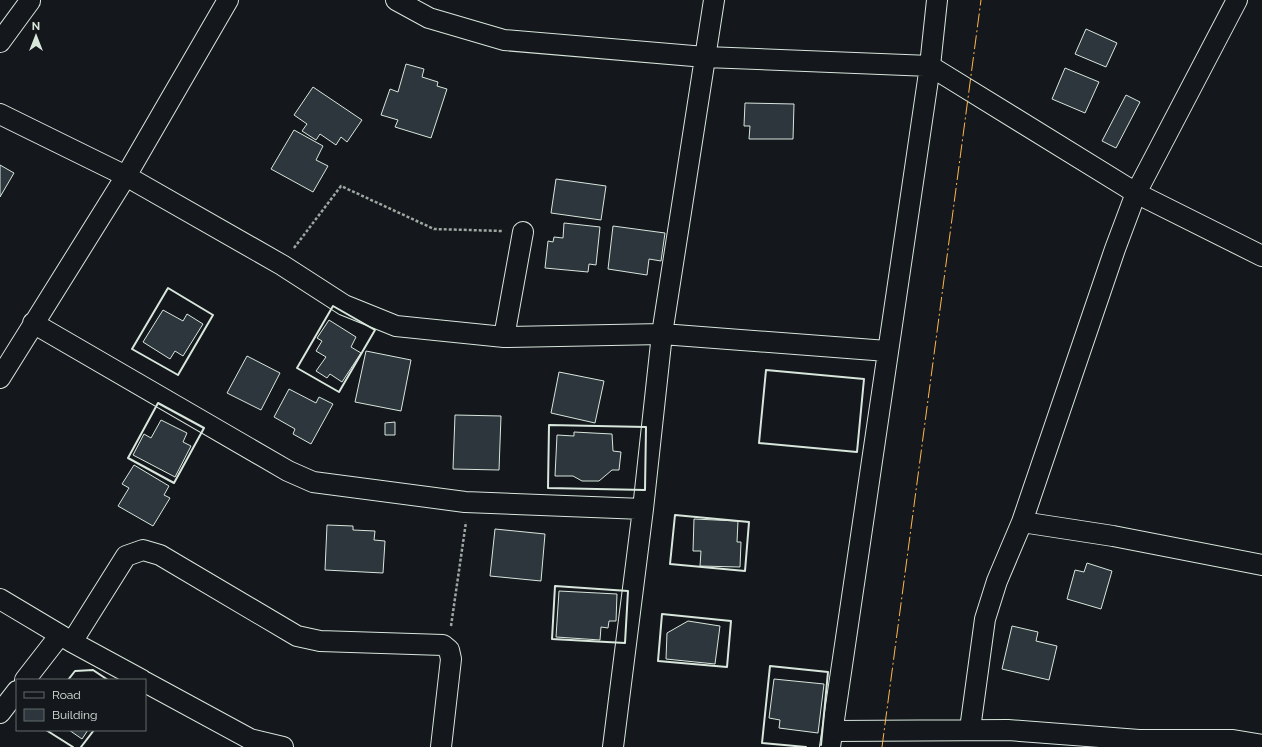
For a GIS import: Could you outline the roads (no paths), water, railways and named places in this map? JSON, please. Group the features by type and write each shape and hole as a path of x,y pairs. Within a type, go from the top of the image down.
{"street":[{"path":"0,378 126,176 228,0"},
{"path":"396,0 429,18 504,40 704,57 930,66 1136,193 1262,256"},
{"path":"613,747 643,509 662,334 714,0"},
{"path":"937,0 930,66 887,351 832,739 908,732 970,729 1008,730 1139,740 1233,740 1262,745"},
{"path":"970,729 985,619 997,581 1022,522 1115,249 1136,193 1237,0"},
{"path":"0,42 30,1"},
{"path":"0,114 126,176 282,265 344,305 396,326 504,337 662,334 887,351"},
{"path":"504,337 523,232"},
{"path":"33,323 288,471 313,482 465,502 643,509"},
{"path":"1022,522 1113,536 1262,565"},
{"path":"27,679 66,638 126,556 143,550 160,555 297,636 320,641 443,645 449,650 451,659 442,747"},
{"path":"0,599 140,679"},
{"path":"146,683 250,739 283,747"},
{"path":"0,713 16,692"}]}
